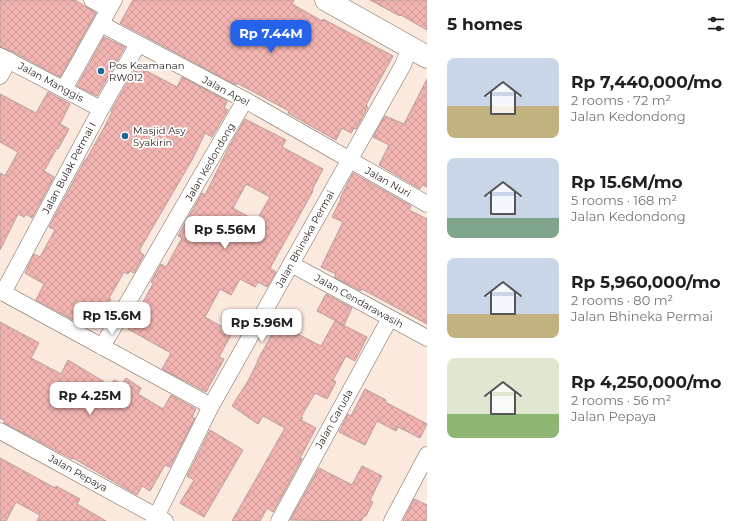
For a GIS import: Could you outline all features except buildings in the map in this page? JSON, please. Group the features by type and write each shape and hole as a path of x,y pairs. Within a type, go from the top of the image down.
{"main road":[{"path":"326,0 419,52"}],"street":[{"path":"64,89 111,4 92,0"},
{"name":"Jalan Apel","path":"101,24 245,100 350,160"},
{"name":"Jalan Bulak Permai I","path":"1,292 138,44"},
{"name":"Jalan Bhineka Permai","path":"158,519 211,406 403,64 419,52"},
{"path":"0,76 4,58"},
{"name":"Jalan Manggis","path":"4,58 101,109"},
{"name":"Jalan Kedondong","path":"102,347 245,100"},
{"name":"Jalan Nuri","path":"350,160 427,204"},
{"name":"Jalan Cendarawasih","path":"291,264 427,338"},
{"path":"1,292 211,406"},
{"name":"Jalan Garuda","path":"279,521 390,318"},
{"name":"Jalan Pepaya","path":"0,431 158,519"},
{"path":"392,521 427,455"}],"place":[{"name":"Pos Keamanan RW012","path":"101,71"},
{"name":"Masjid Asy Syakirin","path":"125,136"}]}
